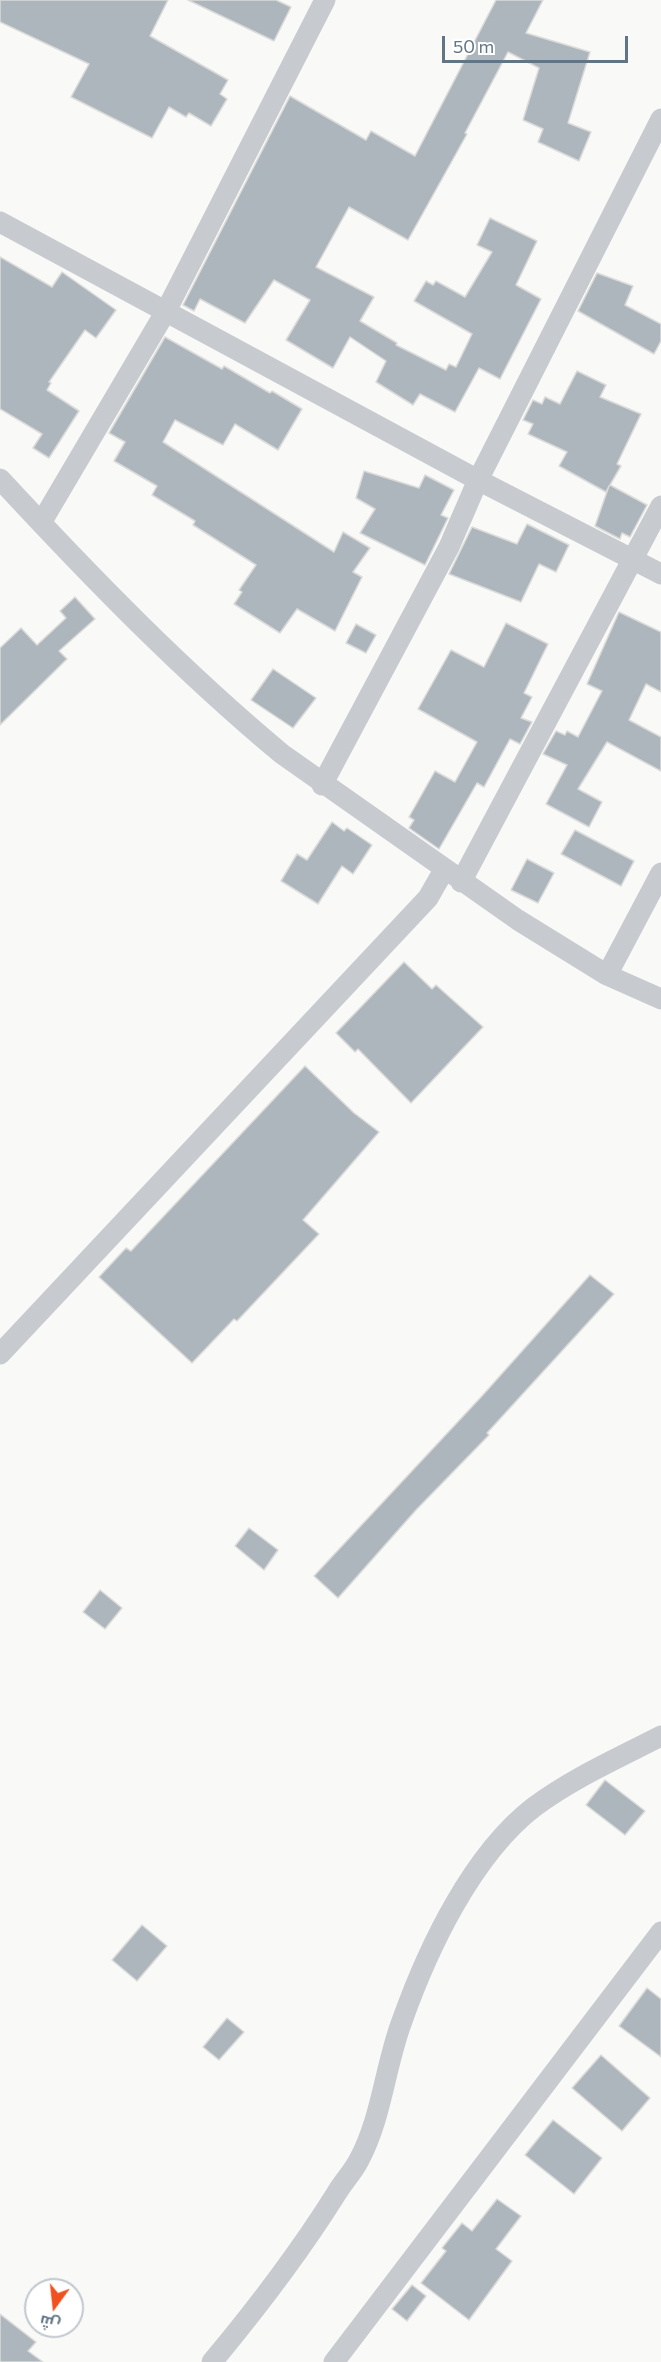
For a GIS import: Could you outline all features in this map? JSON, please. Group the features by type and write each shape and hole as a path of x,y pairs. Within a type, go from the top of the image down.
{"street":[{"path":"41,523 166,311 325,0"},
{"path":"322,785 449,546 478,480 661,119"},
{"path":"0,222 478,480 661,574"},
{"path":"0,479 96,582 245,724 322,785 518,920 607,975 661,999"},
{"path":"0,1354 428,898 452,876 661,506"},
{"path":"607,975 661,873"},
{"path":"212,2362 275,2286 359,2161 376,2117 387,2068 402,2020 449,1918 484,1859 512,1826 536,1806 581,1777 661,1736"},
{"path":"334,2362 661,1932"}],"building":[{"path":"0,0 168,0 150,36 228,80 220,94 227,99 211,126 189,113 186,117 169,107 152,138 71,97 89,64 0,22"},
{"path":"188,0 276,0 291,7 274,41"},
{"path":"496,0 543,0 526,33 590,52 568,123 591,132 579,161 538,142 543,129 523,120 539,68 508,52 465,133 467,134 408,240 349,207 316,267 374,297 360,321 397,343 396,345 446,370 449,364 456,367 472,334 414,301 426,281 433,285 436,281 465,297 492,252 477,245 490,218 537,241 516,285 541,299 500,379 479,368 455,412 420,394 413,405 376,382 386,361 350,337 333,368 286,340 310,300 274,280 245,323 200,299 194,311 183,305 290,96 366,140 371,131 415,156"},
{"path":"0,257 52,287 62,272 116,310 96,338 85,330 49,382 51,383 47,390 79,411 49,458 33,448 42,434 0,409"},
{"path":"597,273 633,286 625,305 661,324 661,341 654,354 578,311"},
{"path":"165,337 222,369 224,366 270,393 272,391 302,409 278,450 235,424 223,445 175,420 163,442 334,552 343,532 370,548 353,572 362,577 335,631 297,609 280,633 234,604 242,592 239,590 256,565 193,525 195,521 152,495 157,486 114,461 125,442 109,433"},
{"path":"577,371 606,385 600,397 641,414 617,464 621,466 610,485 647,505 630,537 622,533 620,539 595,526 609,486 606,492 559,466 567,452 528,434 533,424 523,420 533,400 542,404 545,397 560,404"},
{"path":"364,471 419,488 425,475 454,490 441,515 448,518 425,565 360,533 375,509 356,498"},
{"path":"527,524 569,545 556,572 539,564 521,602 449,574 472,527 517,544"},
{"path":"75,597 95,619 59,651 67,659 0,725 0,648 21,628 37,645 66,618 60,611"},
{"path":"619,612 661,632 661,692 646,684 629,720 661,737 661,771 607,742 578,789 602,802 589,827 546,804 567,765 543,754 556,731 565,735 567,731 578,737 602,691 587,684"},
{"path":"506,623 548,644 524,693 532,697 521,718 532,722 520,744 510,739 484,787 477,783 439,849 409,828 414,820 409,817 435,771 455,782 477,742 418,709 451,650 484,667"},
{"path":"356,624 376,635 366,653 346,643"},
{"path":"273,669 316,698 293,728 251,700"},
{"path":"332,822 344,831 347,828 372,845 353,874 342,866 318,904 281,881 297,854 307,860"},
{"path":"575,830 634,861 621,886 561,854"},
{"path":"527,859 554,873 538,903 511,890"},
{"path":"404,962 432,989 436,985 483,1027 411,1103 358,1049 355,1052 336,1033"},
{"path":"305,1066 354,1113 379,1132 303,1220 319,1234 237,1321 234,1319 192,1363 99,1277 126,1248 131,1251"},
{"path":"590,1275 614,1294 487,1433 489,1435 416,1510 338,1598 314,1576 482,1396"},
{"path":"249,1528 278,1550 264,1570 235,1546"},
{"path":"100,1590 122,1608 105,1629 83,1612"},
{"path":"605,1780 645,1811 625,1835 586,1805"},
{"path":"142,1925 167,1946 137,1981 112,1960"},
{"path":"647,1988 661,1999 661,2057 619,2026"},
{"path":"227,2018 244,2032 219,2060 203,2047"},
{"path":"601,2055 650,2098 622,2131 572,2088"},
{"path":"553,2120 602,2158 574,2194 525,2155"},
{"path":"497,2199 521,2216 496,2249 512,2261 469,2320 421,2283 446,2251 442,2248 462,2223 472,2231"},
{"path":"412,2285 426,2296 407,2321 392,2309"},
{"path":"0,2314 24,2333 24,2338 31,2338 36,2342 28,2351 43,2362 0,2362"}]}
